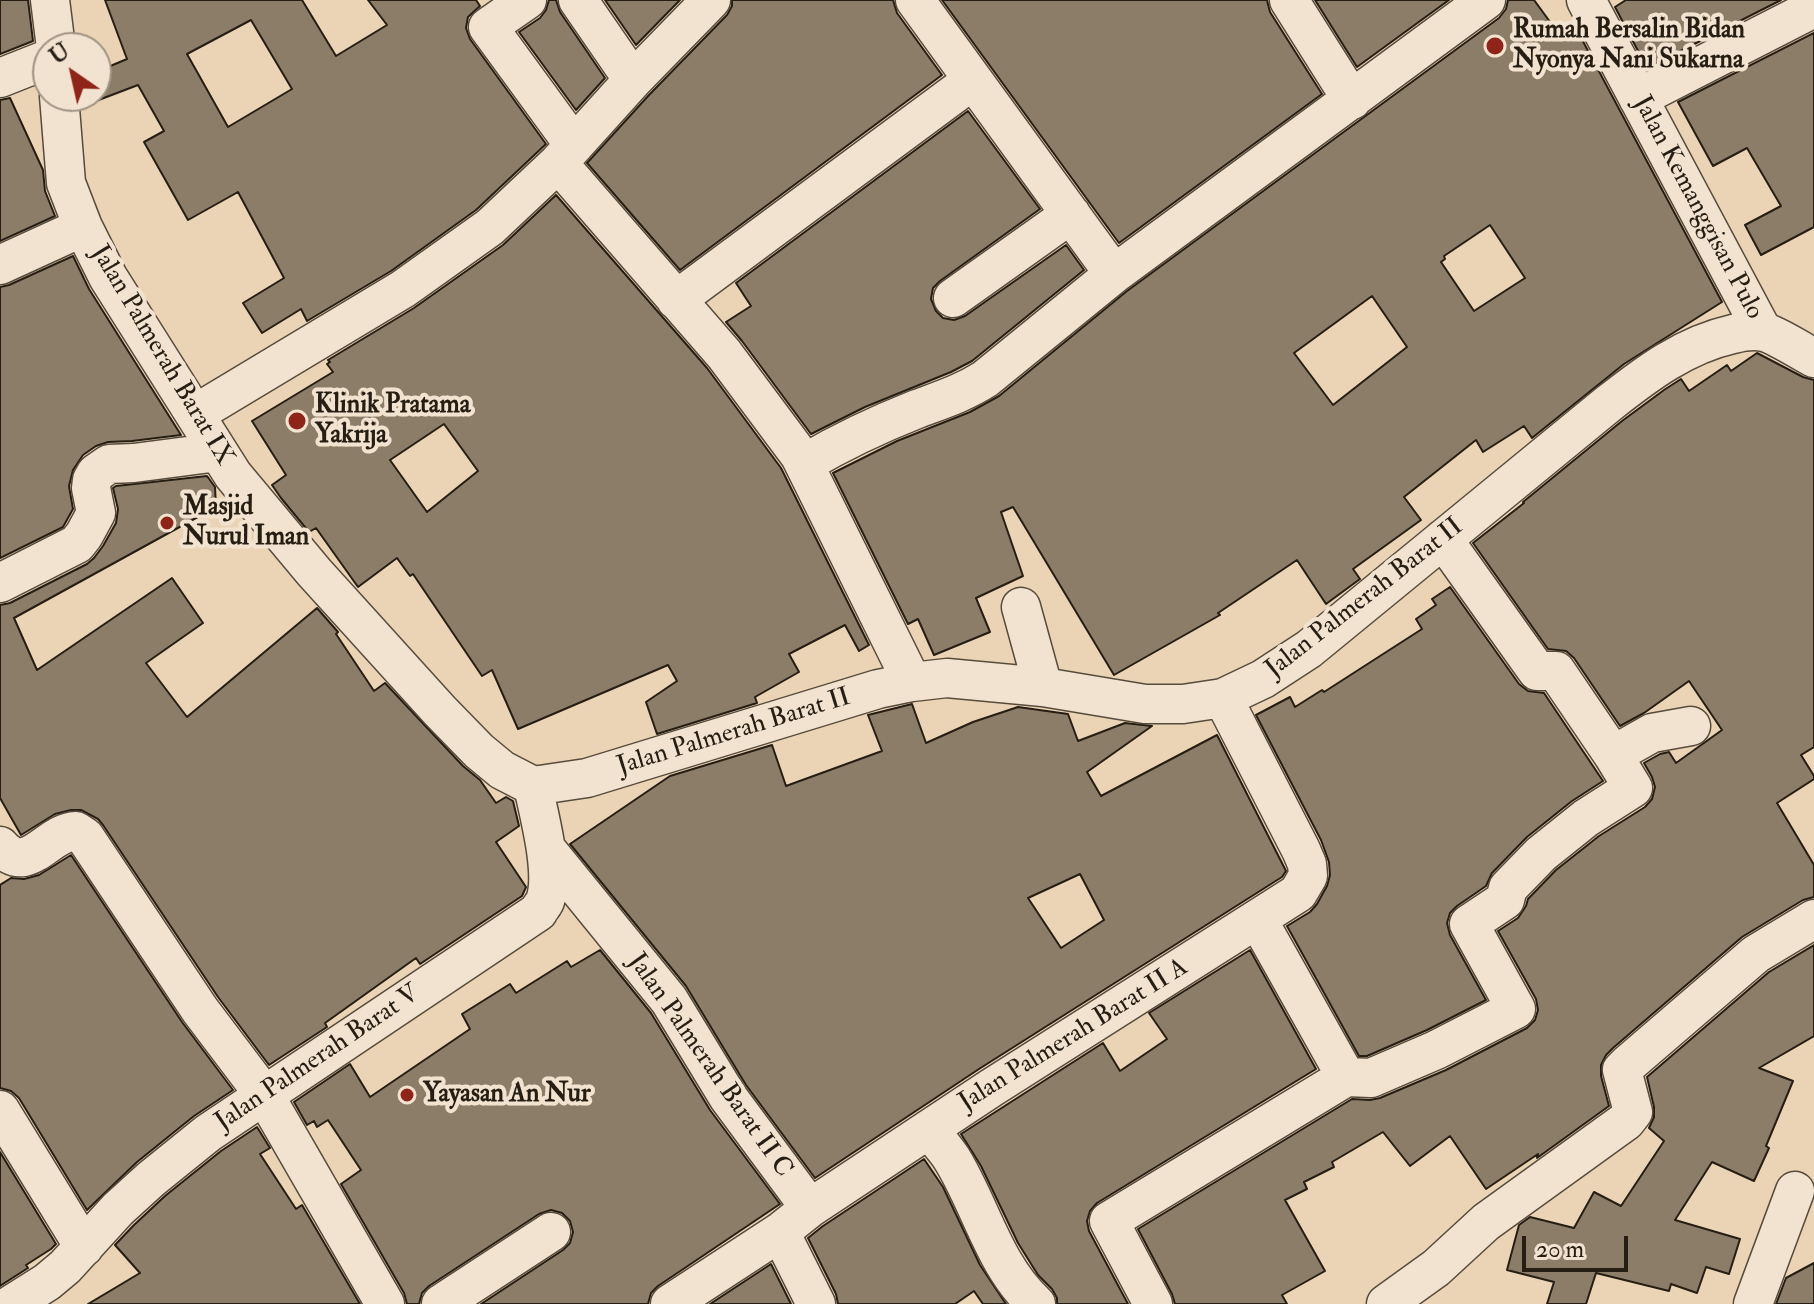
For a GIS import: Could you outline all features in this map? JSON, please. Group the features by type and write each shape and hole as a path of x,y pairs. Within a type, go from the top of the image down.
{"street":[{"path":"50,0 54,32"},
{"path":"527,0 488,27 566,154 676,300 724,354 805,463 912,682"},
{"path":"578,0 633,80"},
{"path":"195,414 403,289 490,227 566,154 711,0"},
{"path":"915,0 1114,274"},
{"path":"1289,0 1352,100"},
{"path":"805,463 855,436 970,389 998,370 1114,274 1486,0"},
{"name":"Jalan Kemanggisan Pulo","path":"1586,0 1763,332"},
{"path":"1638,98 1814,8"},
{"path":"0,78 32,65"},
{"path":"676,300 973,80"},
{"name":"Jalan Palmerah Barat IX","path":"60,112 66,183 83,227 108,277 233,475 314,572 440,711 502,770 533,786"},
{"path":"953,298 1071,214"},
{"path":"0,265 83,227"},
{"name":"Jalan Palmerah Barat II","path":"533,786 587,778 878,689 912,682 947,678 1043,687 1145,704 1183,704 1223,698 1263,679 1309,649 1647,373 1713,338 1741,332 1763,332"},
{"path":"1763,332 1814,358"},
{"path":"0,583 77,544 96,513 92,480 109,464 218,452"},
{"path":"1153,1304 1109,1221 1346,1077 1371,1078 1436,1050 1516,1009 1469,924 1505,900 1508,888 1541,854 1586,818 1633,788 1556,671 1537,671 1443,539"},
{"path":"1021,607 1043,687"},
{"name":"Jalan Palmerah Barat II A","path":"670,1304 1004,1079 1298,893 1308,876 1307,864 1223,698"},
{"path":"1613,755 1652,733 1691,726"},
{"name":"Jalan Palmerah Barat V","path":"12,1304 65,1267 118,1209 208,1133 538,912 545,901 547,850 533,786"},
{"path":"0,846 10,856 17,858 29,856 66,832 81,833 200,1010 265,1096 385,1304"},
{"name":"Jalan Palmerah Barat II C","path":"547,850 669,1000 728,1097 810,1208"},
{"path":"1386,1304 1436,1268 1486,1222 1626,1121 1633,1112 1622,1070 1756,954 1814,919"},
{"path":"1258,920 1346,1077"},
{"path":"0,1110 84,1247"},
{"path":"929,1129 952,1159 997,1251 1026,1295 1036,1304"},
{"path":"1753,1304 1795,1191"},
{"path":"441,1304 551,1232"},
{"path":"780,1232 816,1304"}],"building":[{"path":"0,0 28,0 32,41 0,54"},
{"path":"105,0 302,0 336,56 387,25 368,0 476,0 480,6 468,17 466,28 470,39 546,144 476,210 391,271 307,321 301,309 262,333 243,303 284,278 238,192 188,220 144,142 164,131 138,85 112,95 112,65 127,59","holes":["251,20 292,89 228,127 187,54"]},
{"path":"549,0 556,0 560,12 605,78 576,110 519,32 540,18"},
{"path":"605,0 680,0 636,45"},
{"path":"732,0 893,0 897,13 942,75 680,270 587,163 727,15"},
{"path":"942,0 1267,0 1270,12 1322,94 1119,243"},
{"path":"1315,0 1449,0 1357,67"},
{"path":"1508,0 1534,0 1564,41 1578,32 1722,302 1624,364 1532,438 1524,426 1483,452 1476,440 1404,497 1421,520 1353,569 1360,579 1326,604 1297,560 1218,613 1220,615 1114,675 1013,507 1001,512 1023,576 976,598 990,632 934,655 918,619 908,624 833,473 999,396 1127,291 1499,18","holes":["1490,225 1525,278 1474,311 1441,262 1444,256","1372,296 1407,347 1333,405 1294,353"]},
{"path":"1626,0 1781,0 1647,68 1615,7"},
{"path":"1814,33 1814,227 1761,255 1745,225 1781,206 1747,148 1713,166 1678,102"},
{"path":"10,98 43,170 45,191 55,216 0,241 0,100"},
{"path":"968,111 1040,209 940,281 933,288 931,299 936,311 943,318 954,320 965,316 1066,245 1084,270 972,361 811,434 726,322 751,306 736,283"},
{"path":"556,195 707,368 781,468 869,645 859,651 845,625 789,654 799,672 755,697 757,703 657,734 646,702 677,681 668,665 518,729 492,670 482,676 413,574 410,576 397,558 358,587 316,528 309,532 272,485 286,475 252,421 333,372 327,364 330,362 328,360 414,308 503,245","holes":["444,424 478,471 427,512 390,460"]},
{"path":"73,256 89,289 181,435 108,442 96,446 83,455 73,470 69,486 73,509 63,527 0,558 0,287"},
{"path":"1757,353 1814,380 1814,747 1801,755 1814,779 1777,803 1814,865 1814,897 1803,900 1742,937 1613,1048 1601,1065 1609,1106 1537,1158 1538,1154 1486,1189 1450,1136 1410,1166 1383,1132 1332,1162 1334,1167 1304,1182 1307,1189 1285,1200 1325,1271 1282,1295 1287,1304 1175,1304 1138,1229 1352,1099 1380,1098 1446,1070 1527,1028 1535,1020 1538,1010 1536,999 1498,931 1518,918 1528,899 1556,870 1652,799 1655,787 1644,763 1669,752 1676,763 1722,730 1689,681 1620,726 1574,658 1566,651 1548,649 1473,543 1664,390 1681,379 1689,391 1727,365 1731,371"},
{"path":"207,476 215,487 216,507 14,618 37,670 172,578 203,623 146,663 187,717 317,608 338,632 336,634 374,691 385,683 480,780 496,803 506,797 513,801 519,826 496,842 526,887 522,896 420,964 416,958 325,1023 327,1027 269,1065 218,997 98,819 81,810 71,810 55,814 21,835 0,798 0,605 10,603 94,558 116,523 118,509 113,488 116,486"},
{"path":"1450,587 1519,684 1528,691 1544,693 1603,781 1527,837 1492,873 1486,886 1450,913 1447,923 1450,935 1486,1000 1427,1030 1367,1056 1359,1056 1287,926 1317,904 1327,886 1329,862 1321,840 1256,715 1290,697 1295,707 1322,690 1324,692 1422,629 1416,619 1436,605 1432,599"},
{"path":"912,704 926,743 973,722 1018,707 1068,714 1078,741 1125,723 1152,726 1087,772 1101,796 1217,735 1286,871 1282,877 979,1069 815,1178 746,1085 686,986 570,844 670,776 772,745 786,786 882,751 868,715","holes":["1080,874 1104,920 1061,948 1028,898"]},
{"path":"71,855 182,1022 233,1090 194,1116 137,1162 87,1210 19,1098 11,1091 0,1088 0,885 11,878 39,875"},
{"path":"1814,945 1814,1036 1759,1068 1793,1081 1754,1181 1712,1162 1675,1220 1740,1239 1729,1274 1706,1267 1697,1293 1671,1284 1669,1291 1596,1273 1586,1304 1547,1304 1554,1282 1507,1270 1519,1225 1530,1217 1574,1228 1594,1192 1621,1206 1664,1141 1649,1128 1654,1107 1647,1077 1769,972"},
{"path":"600,950 651,1013 710,1110 780,1204 658,1286 651,1293 648,1304 481,1304 570,1243 573,1232 570,1221 562,1213 551,1210 539,1214 429,1286 422,1293 419,1304 407,1304 404,1293 341,1184 361,1170 328,1120 317,1127 314,1121 307,1125 294,1102 350,1064 370,1097 470,1029 462,1014 510,984 516,993 567,961 571,967"},
{"path":"1250,950 1316,1069 1097,1203 1087,1221 1089,1231 1128,1304 1057,1304 1052,1289 1038,1275 1018,1243 981,1166 961,1134 1103,1043 1120,1071 1167,1039 1149,1013"},
{"path":"257,1127 270,1148 260,1154 296,1209 302,1205 360,1304 88,1304 140,1273 115,1245 134,1225 221,1151"},
{"path":"0,1152 56,1244 0,1286"},
{"path":"924,1159 943,1187 980,1265 1006,1304 983,1304 974,1291 955,1304 838,1304 808,1238"},
{"path":"1814,1263 1814,1304 1776,1304 1786,1278"},
{"path":"771,1264 791,1304 710,1304"}],"place":[{"name":"Rumah Bersalin Bidan Nyonya Nani Sukarna","path":"1495,46"},
{"name":"Klinik Pratama Yakrija","path":"297,421"},
{"name":"Masjid Nurul Iman","path":"167,523"},
{"name":"Yayasan An Nur","path":"407,1095"}]}
